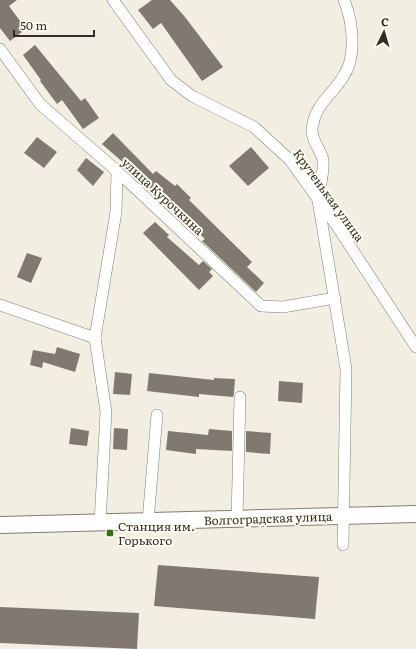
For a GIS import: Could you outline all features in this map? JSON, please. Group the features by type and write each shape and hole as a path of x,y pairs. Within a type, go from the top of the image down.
{"main road":[{"name":"Волгоградская улица","path":"0,525 416,514"}],"street":[{"name":"Крутенькая улица","path":"113,0 171,80 192,96 254,126 290,160 416,347"},
{"path":"343,545 346,369 318,200 323,159 316,147 312,131 314,118 320,104 342,78 350,64 352,45 350,25 344,0"},
{"name":"улица Курочкина","path":"0,49 40,104 117,171 261,306 283,307 335,298"},
{"path":"100,522 106,412 95,338 116,212 117,171"},
{"path":"0,305 95,338"},
{"path":"237,519 240,397"},
{"path":"148,521 157,415"}],"building":[{"path":"0,0 17,0 9,6 26,29 10,41 0,28"},
{"path":"152,0 170,0 185,17 223,67 202,81 161,23 153,29 138,10"},
{"path":"35,45 81,101 85,98 99,118 83,129 62,100 57,104 23,55"},
{"path":"113,133 153,174 156,171 175,186 177,184 191,198 189,200 252,262 247,267 264,283 256,292 202,241 205,239 158,196 156,198 123,167 126,165 102,144"},
{"path":"37,137 57,152 44,168 24,153"},
{"path":"251,147 269,168 248,186 229,166"},
{"path":"86,158 104,172 93,186 77,170"},
{"path":"155,222 169,235 167,237 199,265 203,261 212,269 209,272 213,276 199,290 143,233"},
{"path":"27,253 42,258 31,283 17,277"},
{"path":"57,347 80,354 75,372 43,362 42,368 30,365 33,350 55,354"},
{"path":"115,372 132,374 130,395 113,394"},
{"path":"149,373 214,380 214,378 235,379 233,397 199,394 199,397 147,391"},
{"path":"279,381 303,383 302,403 278,401"},
{"path":"71,428 89,431 87,446 69,444"},
{"path":"114,428 128,429 127,450 113,449"},
{"path":"209,429 232,431 232,451 196,449 196,454 166,450 168,431 208,435"},
{"path":"246,431 271,433 270,454 246,452"},
{"path":"158,565 319,577 315,619 154,606"},
{"path":"0,607 139,613 137,649 0,643"}],"place":[{"name":"Станция им. Горького","path":"110,533"}]}
